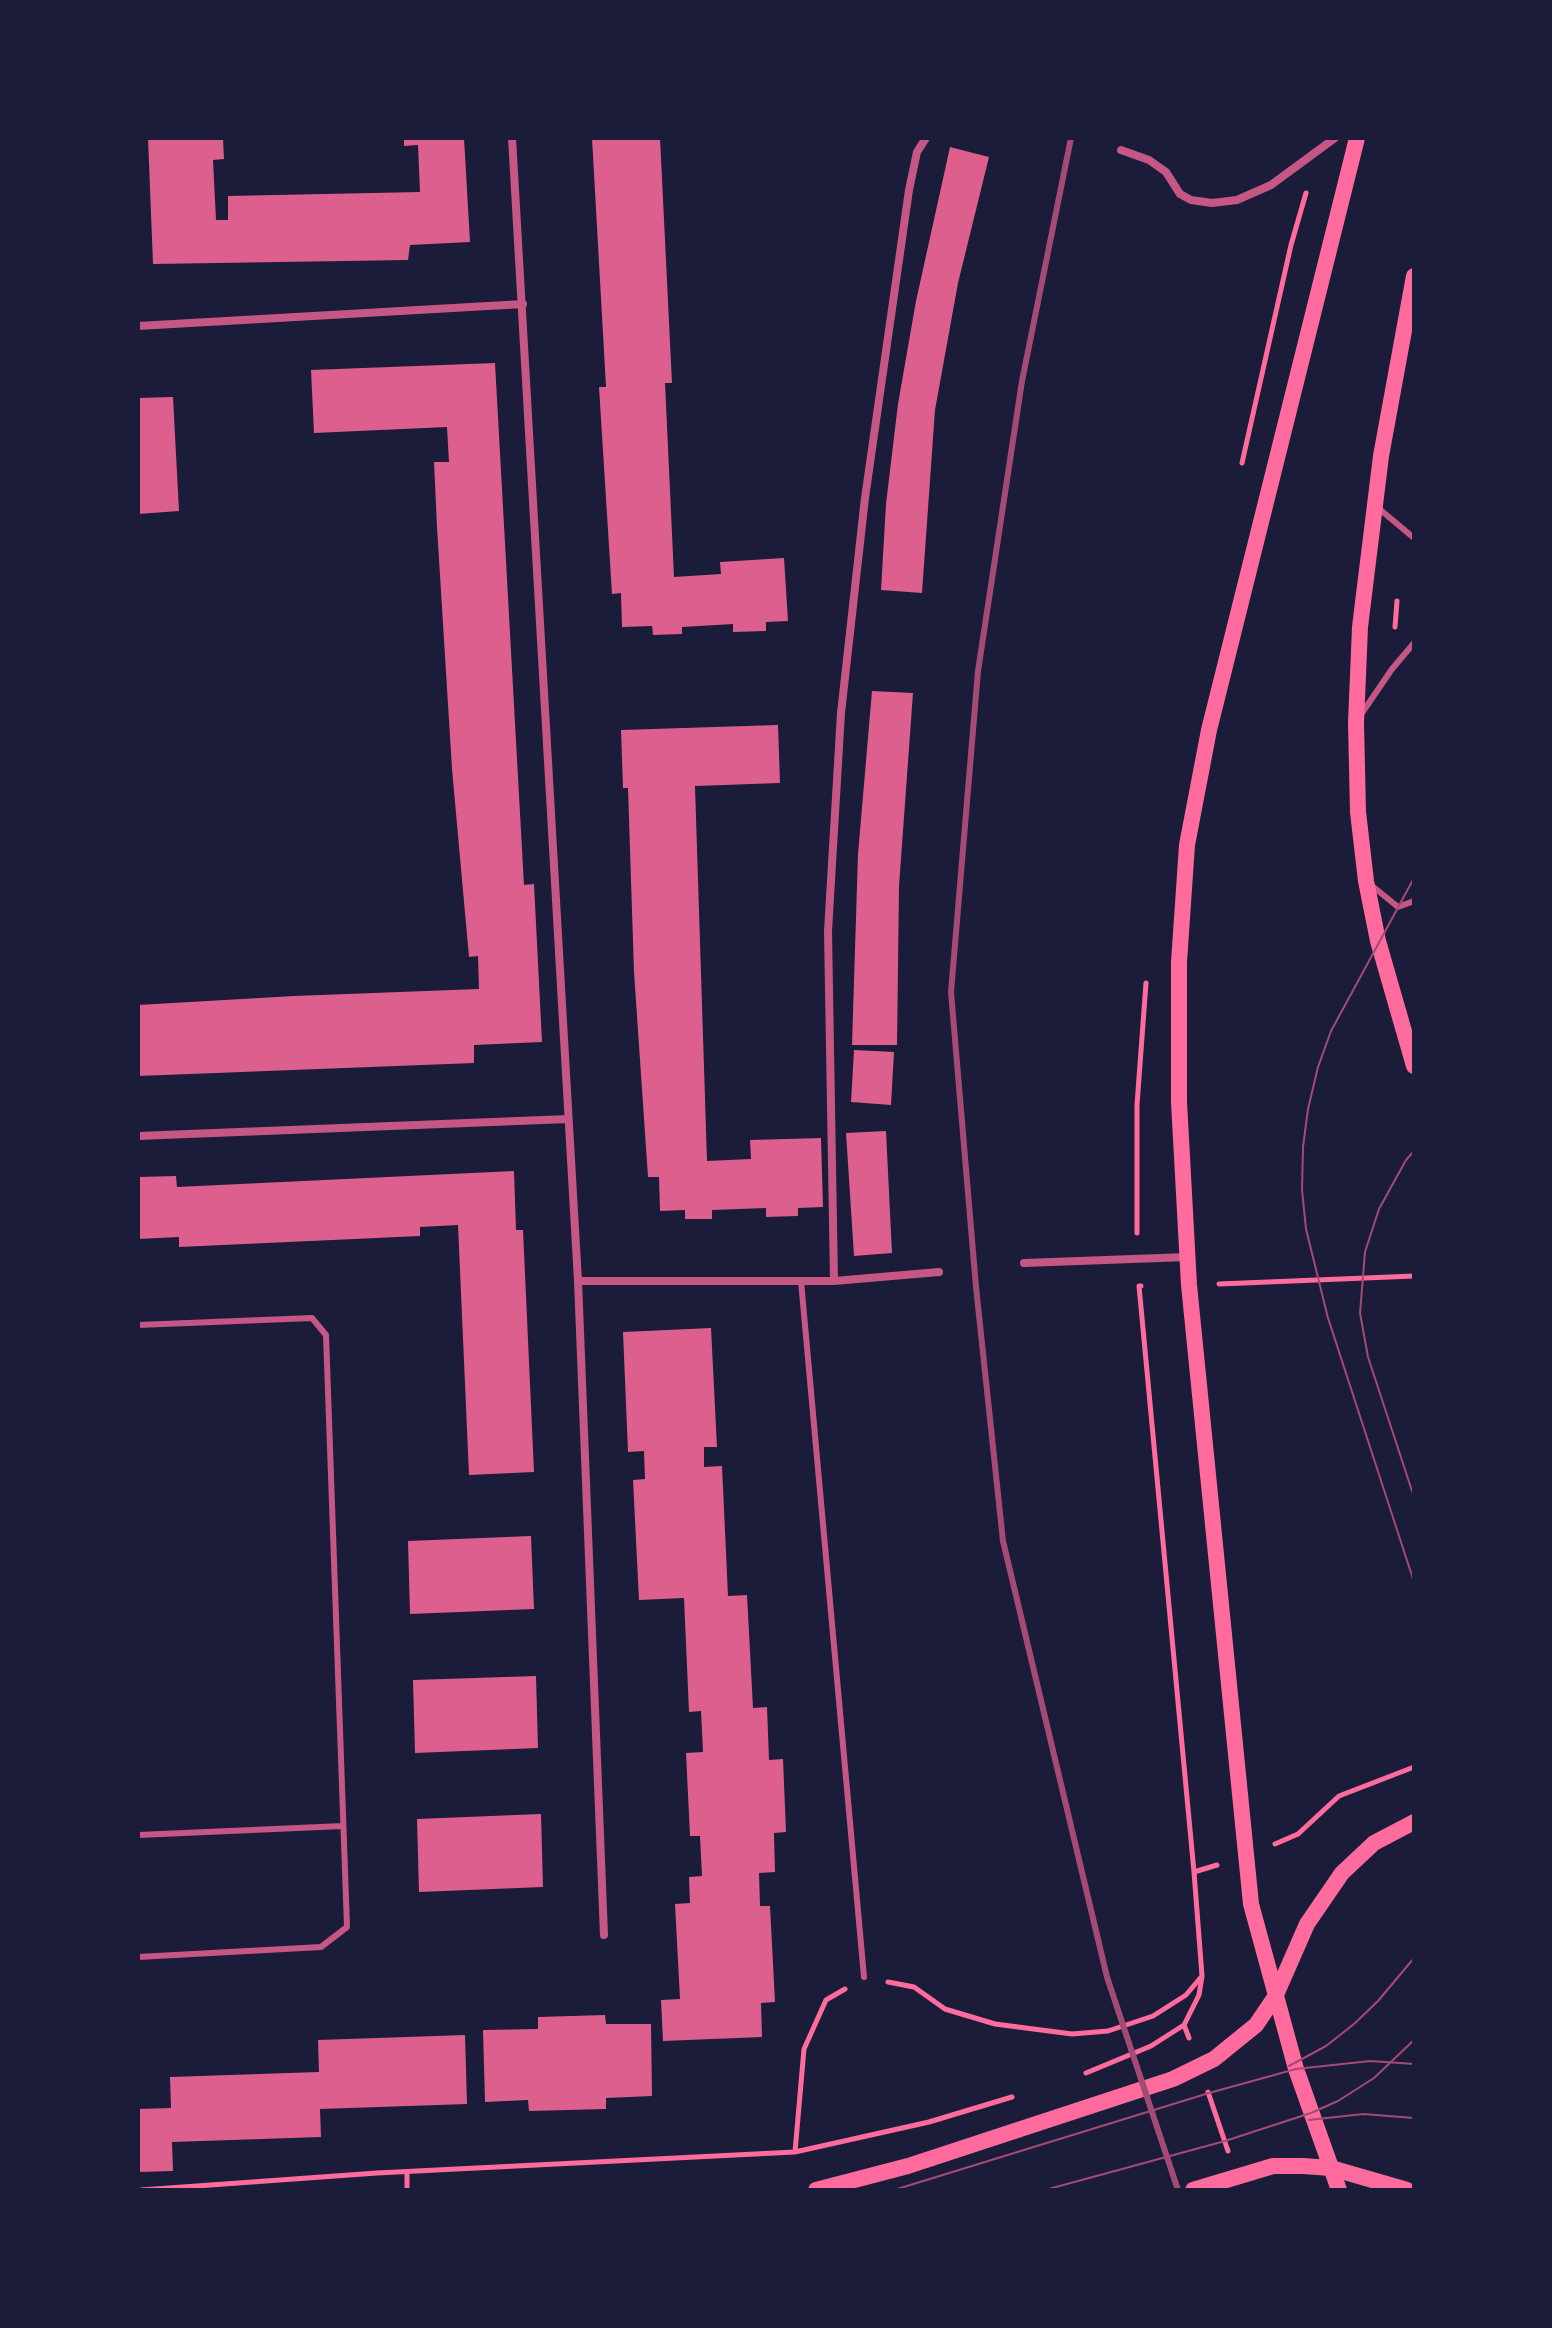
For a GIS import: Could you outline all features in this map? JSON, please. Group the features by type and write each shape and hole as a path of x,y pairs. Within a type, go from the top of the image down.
{"main road":[{"path":"1339,2190 1296,2069 1251,1904 1188,1257 1179,1102 1179,962 1187,845 1209,730 1357,138"},
{"path":"1414,276 1407,350 1375,505 1360,627 1356,723 1358,812 1366,881 1378,941 1414,1066"},
{"path":"816,2190 908,2166 1173,2079 1214,2059 1256,2025 1275,1997 1307,1924 1342,1873 1374,1843 1414,1822"},
{"path":"1193,2190 1273,2166 1331,2168 1407,2190"}],"street":[{"path":"512,138 578,1281 604,1935"},
{"path":"834,1281 828,931 841,713 865,498 909,190 917,152 926,138"},
{"path":"1121,150 1149,160 1166,172 1180,194 1191,200 1212,203 1237,200 1271,185 1335,138"},
{"path":"138,326 523,304"},
{"path":"138,1136 568,1119"},
{"path":"1024,1263 1188,1257"},
{"path":"578,1281 834,1281 939,1272"}],"lane":[{"path":"1375,505 1414,538"},
{"path":"1356,723 1392,669 1414,643"},
{"path":"1366,881 1398,907 1414,901"},
{"path":"801,1281 864,1977"},
{"path":"138,1325 312,1318 326,1335 347,1927 321,1947 138,1957"},
{"path":"138,1835 343,1826"}],"path":[{"path":"1392,669 1397,599"},
{"path":"795,2152 804,2049 826,2000 864,1977 914,1987 945,2009 995,2024 1072,2034 1108,2031 1153,2016 1186,1995 1202,1976"},
{"path":"1083,2074 1151,2046 1184,2025"},
{"path":"141,2190 407,2172 795,2152 929,2122 1013,2097"},
{"path":"407,2172 407,2190"}],"building":[{"path":"148,138 223,138 224,159 213,160 216,220 228,220 228,196 420,192 418,145 404,146 404,138 464,138 470,242 410,245 408,260 153,264"},
{"path":"592,138 660,138 672,383 665,383 674,577 721,574 720,562 784,558 788,621 766,622 766,631 733,632 733,624 682,627 682,634 653,635 652,626 622,627 621,593 612,594 599,387 606,387"},
{"path":"950,147 989,157 958,283 935,410 922,593 881,590 886,504 898,404 916,301"},
{"path":"495,363 524,885 534,884 542,1042 474,1045 474,1063 138,1076 138,1005 479,989 478,956 469,957 452,769 437,527 434,462 449,462 447,427 314,433 311,370"},
{"path":"173,397 179,511 138,514 138,398"},
{"path":"872,691 913,693 899,886 897,1045 852,1045 858,854"},
{"path":"778,725 780,783 695,786 707,1161 751,1159 750,1140 821,1138 823,1207 798,1208 798,1216 766,1217 766,1208 712,1210 712,1219 685,1219 685,1210 660,1211 659,1177 648,1177 634,972 628,788 623,788 621,730"},
{"path":"854,1050 894,1052 891,1105 851,1102"},
{"path":"886,1131 892,1253 854,1256 846,1133"},
{"path":"514,1171 516,1230 523,1230 534,1472 469,1475 458,1225 420,1227 420,1236 179,1247 179,1237 138,1239 138,1177 176,1176 177,1187"},
{"path":"711,1328 717,1447 704,1447 704,1467 722,1466 728,1596 747,1595 753,1708 767,1707 769,1760 783,1759 786,1832 774,1833 775,1872 759,1873 760,1906 770,1906 775,2002 761,2003 762,2037 663,2041 661,2000 680,1999 675,1904 690,1903 689,1877 702,1876 700,1836 690,1836 686,1753 703,1752 701,1711 689,1712 684,1598 639,1600 633,1480 645,1479 644,1451 628,1452 623,1332"},
{"path":"531,1536 534,1609 410,1614 408,1541"},
{"path":"536,1676 538,1748 415,1753 413,1680"},
{"path":"541,1814 543,1887 419,1892 417,1819"},
{"path":"605,2015 606,2024 651,2024 652,2096 606,2098 606,2109 529,2111 528,2100 485,2102 483,2030 538,2029 538,2017"},
{"path":"465,2035 467,2104 320,2109 321,2137 172,2142 173,2171 138,2172 138,2109 171,2108 170,2077 319,2072 318,2040"}],"tram line":[{"path":"1414,878 1331,1031 1318,1067 1303,1147 1302,1190 1306,1229 1328,1318 1414,1582"},
{"path":"1414,1151 1379,1209 1365,1252 1360,1313 1368,1357 1414,1497"},
{"path":"1289,2066 1326,2046 1354,2024 1414,1958"},
{"path":"1045,2190 1225,2141 1311,2113 1338,2101 1374,2078 1414,2040"},
{"path":"894,2190 1296,2069 1370,2061 1414,2064"},
{"path":"1309,2120 1363,2114 1414,2118"}],"railway":[{"path":"1071,138 1022,381 978,671 951,992 976,1287 1003,1541 1107,1977 1178,2190"}]}
